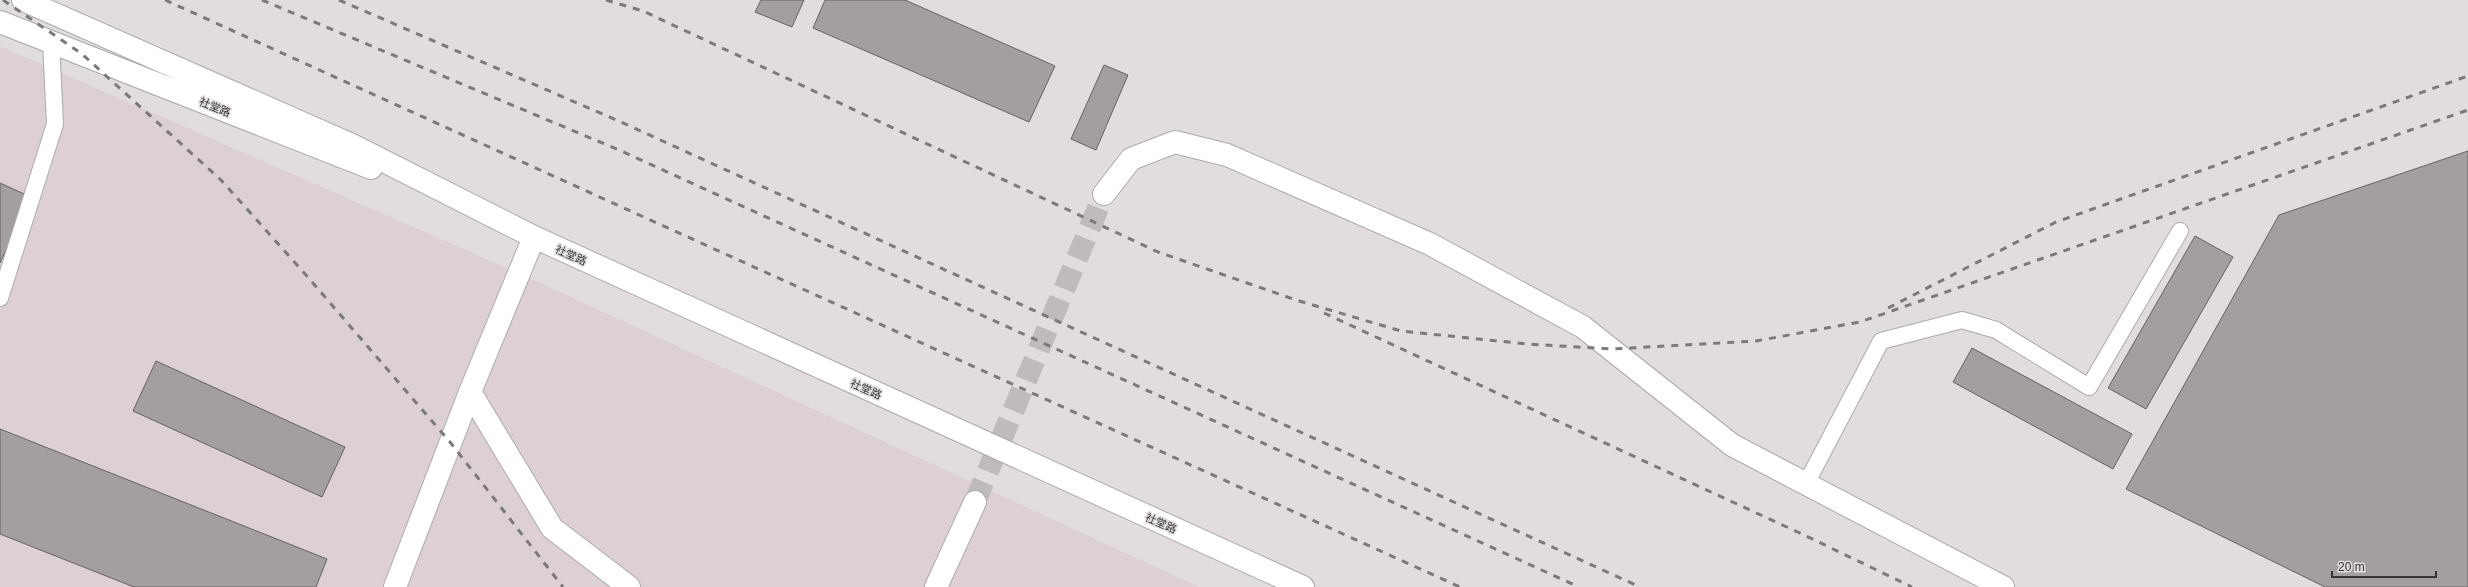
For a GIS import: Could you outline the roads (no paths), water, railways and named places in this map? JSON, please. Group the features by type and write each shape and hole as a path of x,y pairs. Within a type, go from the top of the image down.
{"main road":[{"name":"社堂路","path":"23,0 352,145 432,187 534,237 1303,587"},
{"name":"社堂路","path":"0,22 349,160 432,187"},
{"path":"1104,194 1132,159 1175,142 1227,155 1430,244 1583,327 1732,445 2003,587"},
{"path":"395,587 470,392 534,237"},
{"path":"470,392 552,528 629,587"},
{"path":"936,587 975,502"}],"lane":[{"path":"0,298 55,124 51,42"},
{"path":"1806,484 1881,341 1962,320 1996,330 2089,387 2180,231"}],"tunnel":[{"path":"975,502 1104,194"}],"railway":[{"path":"3,0 82,54 221,180 306,275 450,442 563,587"},
{"path":"165,0 1460,587"},
{"path":"262,0 619,150 1579,587"},
{"path":"339,0 621,122 1640,587"},
{"path":"606,0 643,11 1158,252 1296,300 1401,331 1527,344 1612,349 1756,341 1860,322 2468,110"},
{"path":"1888,308 2056,222 2468,76"},
{"path":"1324,313 1804,535 1912,587"}]}
